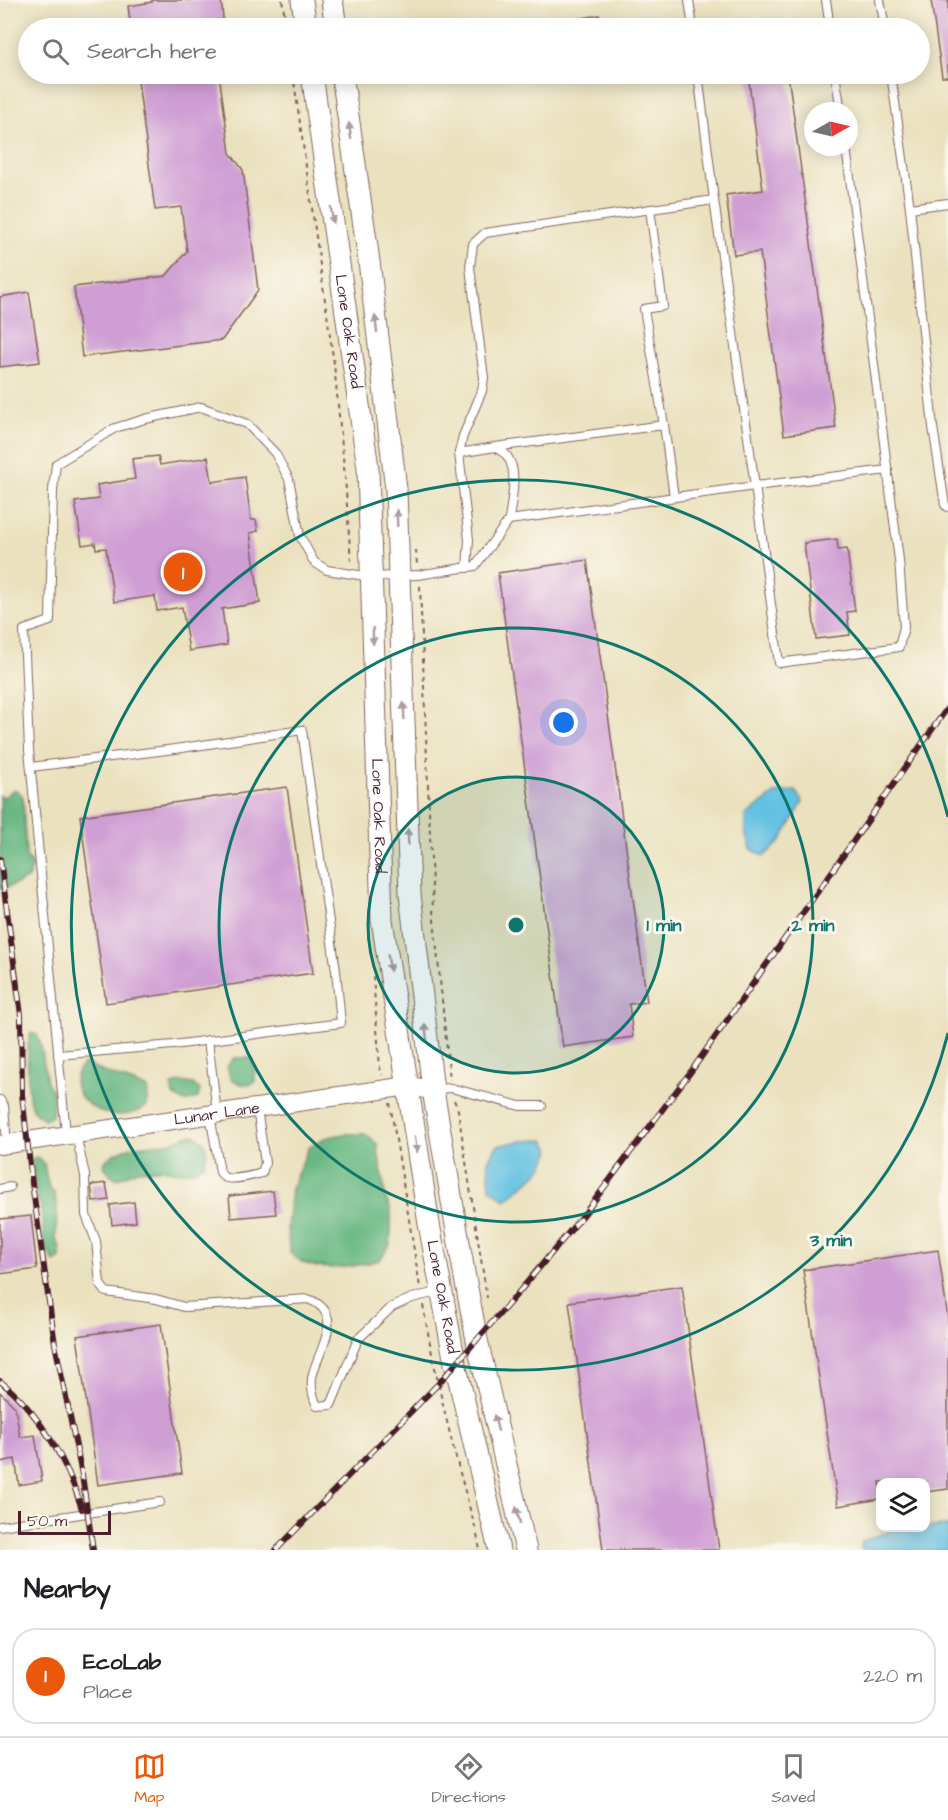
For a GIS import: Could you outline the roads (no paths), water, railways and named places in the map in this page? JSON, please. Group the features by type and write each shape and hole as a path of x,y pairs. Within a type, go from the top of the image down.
{"main road":[{"path":"302,0 305,18"},
{"path":"332,0 335,18"},
{"name":"Lone Oak Road","path":"313,84 368,468 382,920 441,1291 455,1363 499,1550"},
{"name":"Lone Oak Road","path":"343,84 369,261 408,576 410,894 442,1089 458,1238 477,1340 526,1550"}],"street":[{"name":"Lunar Lane","path":"4,1144 408,1086 442,1089"}],"lane":[{"path":"688,0 691,18"},
{"path":"826,0 829,18"},
{"path":"880,0 883,18"},
{"path":"699,84 779,663 899,647 904,627 899,560 847,156"},
{"path":"837,84 840,102"},
{"path":"892,84 910,208 933,427 945,505 948,507"},
{"path":"467,568 469,540 459,453 463,436 482,392 484,378 470,267 473,244 485,233 714,200"},
{"path":"910,208 948,203"},
{"path":"650,209 663,306 644,309 674,497"},
{"path":"441,1291 412,1298 392,1307 358,1339 331,1405 317,1406 312,1394 312,1376 329,1329 327,1314 317,1302 308,1299 184,1307 156,1299 106,1292 100,1284 96,1241 86,1215 85,1175 71,1135 58,1055 31,767 24,630 50,621 53,490 56,464 115,428 201,407 247,424 276,453 289,479 300,536 314,562 327,570 371,577 408,576 475,566 509,520 513,481 512,465 506,454 495,447"},
{"path":"459,453 664,425"},
{"path":"509,520 888,470"},
{"path":"31,767 302,730 341,1023 173,1045 58,1055"},
{"path":"208,1040 220,1172 226,1178 262,1173 265,1168 256,1108"},
{"path":"442,1089 520,1106 542,1106"},
{"path":"0,1100 4,1106 4,1144"},
{"path":"0,1189 10,1187"},
{"path":"0,1526 160,1502"}],"water":[{"path":"796,791 803,802 780,842 764,856 751,849 746,833 746,816 776,793"},
{"path":"544,1140 551,1150 541,1170 506,1200 490,1188 488,1161 497,1146 521,1141"},
{"path":"948,1526 948,1550 864,1550 861,1548 862,1541 888,1532 930,1532 930,1527"}],"railway":[{"path":"276,1550 438,1384 585,1213 692,1070 948,707"},
{"path":"0,859 21,1015 22,1094 32,1183 55,1344 82,1475 93,1550"},
{"path":"0,1381 40,1423 60,1456 82,1509"}],"place":[{"name":"EcoLab","path":"183,572"}]}
